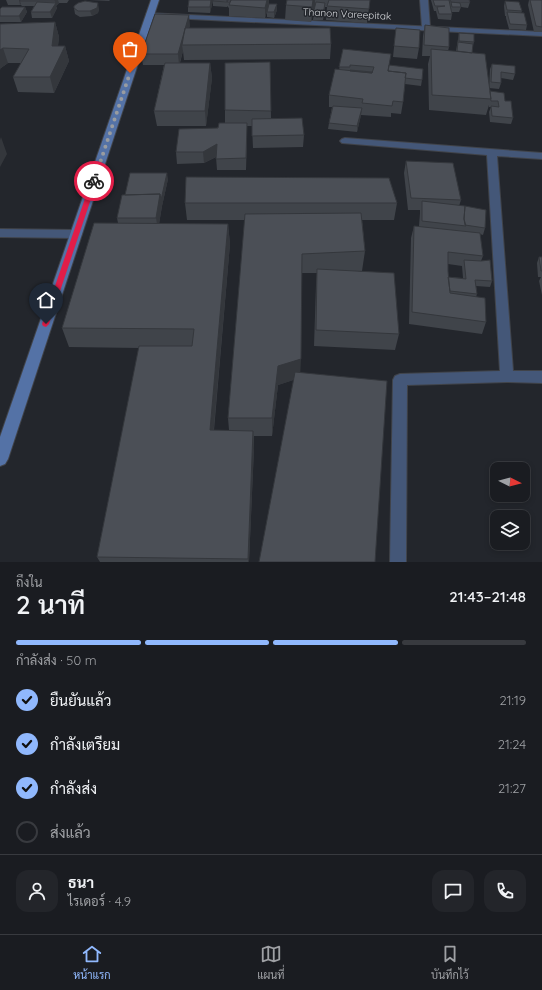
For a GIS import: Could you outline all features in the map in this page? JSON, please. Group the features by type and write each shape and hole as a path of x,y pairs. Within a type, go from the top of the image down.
{"street":[{"path":"0,460 156,0"},
{"path":"424,0 426,27"},
{"name":"Thanon Vareepitak","path":"150,15 426,27 542,34"},
{"path":"345,141 542,156"},
{"path":"492,152 507,376"},
{"path":"0,233 76,234"},
{"path":"398,562 400,380 507,376 542,377"}],"building":[{"path":"55,0 55,1 20,1"},
{"path":"189,0 211,0 210,7 188,7"},
{"path":"227,0 227,2 213,1"},
{"path":"231,0 267,0 265,8 229,5"},
{"path":"287,0 313,0 312,7 286,5"},
{"path":"329,0 370,0 369,9 327,6"},
{"path":"433,0 449,0 452,14 439,14 437,7 445,6 435,6"},
{"path":"450,0 469,0 470,2 451,2"},
{"path":"530,0 542,0 542,27 536,26"},
{"path":"85,1 98,3 97,8 90,11 78,11 74,8 74,6 78,3"},
{"path":"505,1 519,2 522,11 507,10"},
{"path":"37,2 56,3 50,12 31,12"},
{"path":"316,2 325,3 323,15 313,14"},
{"path":"451,2 460,3 461,7 452,7"},
{"path":"269,4 277,4 274,12 267,12"},
{"path":"2,7 25,7 19,16 0,16 0,9"},
{"path":"507,12 524,13 527,25 510,24"},
{"path":"155,14 189,15 178,54 141,54"},
{"path":"55,22 52,46 65,46 50,77 13,77 29,49 3,48 0,50 0,24"},
{"path":"425,25 449,28 449,47 424,45"},
{"path":"185,28 330,28 331,44 182,45"},
{"path":"396,28 420,30 419,48 394,46"},
{"path":"459,33 474,34 474,42 459,41"},
{"path":"458,42 473,44 472,53 457,51"},
{"path":"343,49 391,54 388,71 406,73 403,102 393,101 392,106 362,103 363,99 329,95 335,69 372,73 374,67 350,65 350,67 339,67"},
{"path":"431,49 485,54 491,99 432,95"},
{"path":"270,62 271,111 225,110 225,63"},
{"path":"165,63 210,63 205,111 154,111"},
{"path":"492,64 515,66 515,74 501,72 501,83 491,82"},
{"path":"389,65 423,69 422,80 405,78 406,73 388,71"},
{"path":"350,71 372,72 372,73"},
{"path":"490,91 504,93 505,101 511,101 513,118 492,116 491,106 499,107 498,101 491,101"},
{"path":"333,106 362,108 357,126 329,123"},
{"path":"302,118 304,135 252,136 252,119"},
{"path":"219,123 247,123 246,158 216,159 217,144 203,152 176,152 179,129 218,128"},
{"path":"406,161 453,163 461,200 411,198"},
{"path":"130,173 167,173 161,200 160,194 125,195"},
{"path":"186,177 389,178 397,203 185,203"},
{"path":"160,194 156,218 117,218 122,195"},
{"path":"422,201 465,206 464,219 466,226 422,221"},
{"path":"465,206 486,210 485,228 465,225"},
{"path":"361,213 365,251 302,254 301,359 278,366 272,418 228,418 245,214"},
{"path":"94,223 228,224 210,430 253,431 248,559 97,557 139,346 192,346 194,329 62,328"},
{"path":"414,226 480,233 483,256 448,252 448,271 450,293 485,298 486,322 412,312"},
{"path":"539,257 542,257 542,271 541,271"},
{"path":"464,260 490,260 492,281 475,280 477,294 450,291 448,277 466,279"},
{"path":"317,269 394,273 399,334 316,330"},
{"path":"295,372 387,381 375,562 259,562"}],"way so far":[{"path":"94,181 130,73"}],"route":[{"path":"46,324 94,181"}]}
